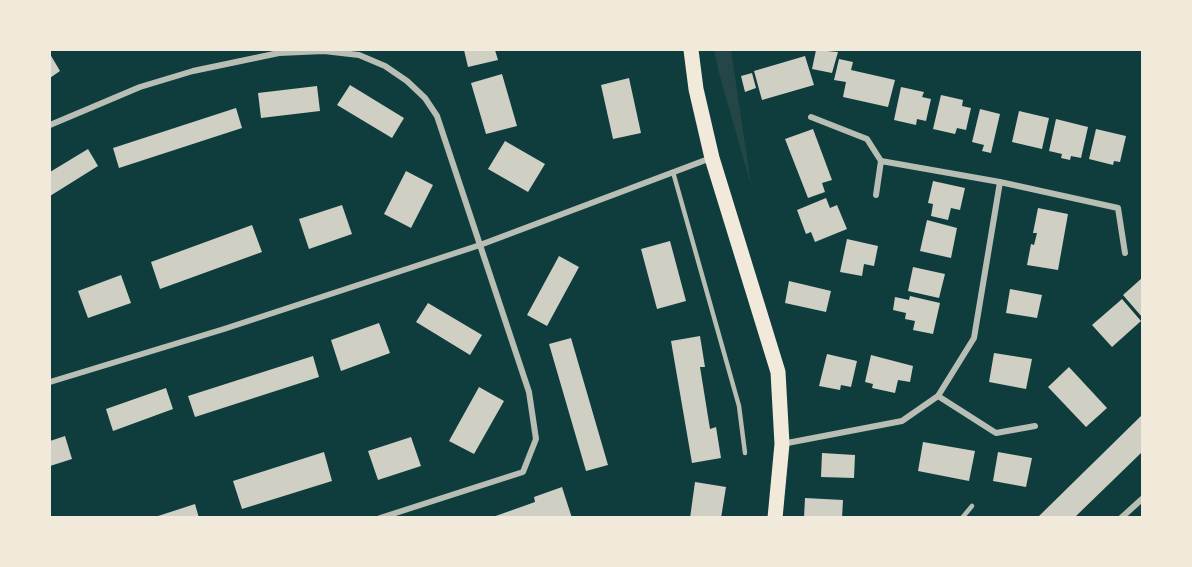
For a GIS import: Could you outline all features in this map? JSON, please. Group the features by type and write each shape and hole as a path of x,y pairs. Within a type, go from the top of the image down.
{"main road":[{"path":"691,50 696,89 712,158 778,372 782,444 775,518"}],"street":[{"path":"50,125 140,87 193,71 279,53 324,51 359,55 385,66 407,81 425,98 437,116 459,177 530,392 536,439 523,472 380,518"},
{"path":"811,117 867,139 881,161 876,195"},
{"path":"50,382 224,329 480,245 712,158"},
{"path":"881,161 1000,182 1118,208 1125,253"},
{"path":"782,444 902,421 938,396 974,338 1000,182"},
{"path":"938,396 996,433 1035,426"},
{"path":"1121,518 1143,499"}],"lane":[{"path":"673,172 739,406 745,453"},
{"path":"962,518 972,506"}],"shaded area":[{"path":"714,50 731,50 751,185 719,73"}],"building":[{"path":"464,50 495,50 498,60 468,67"},
{"path":"816,50 838,52 832,73 812,69"},
{"path":"50,54 60,71 50,78"},
{"path":"805,56 814,85 762,100 754,71"},
{"path":"839,59 853,62 851,70 895,80 888,107 843,97 846,82 834,80"},
{"path":"752,73 756,88 745,92 741,76"},
{"path":"502,74 517,126 486,134 471,83"},
{"path":"629,78 641,133 613,139 601,85"},
{"path":"350,85 404,118 392,138 337,105"},
{"path":"317,86 320,111 261,118 258,93"},
{"path":"901,87 924,92 922,97 931,99 926,121 917,119 916,125 894,120"},
{"path":"941,95 963,100 962,106 971,108 966,130 957,128 955,134 933,129"},
{"path":"236,108 242,128 119,168 113,148"},
{"path":"980,109 1000,114 991,153 982,151 984,145 972,142"},
{"path":"1019,111 1049,118 1042,149 1012,142"},
{"path":"1056,119 1088,127 1081,158 1071,156 1070,160 1061,158 1062,154 1049,151"},
{"path":"813,129 832,180 822,183 825,192 808,198 785,139"},
{"path":"1096,129 1126,136 1120,162 1114,161 1113,165 1089,159"},
{"path":"505,141 545,164 528,192 488,169"},
{"path":"88,149 98,166 50,196 50,172"},
{"path":"406,171 433,185 411,228 384,214"},
{"path":"933,181 965,188 960,210 951,208 948,220 931,216 933,204 928,203"},
{"path":"826,198 830,208 837,205 847,229 815,242 811,232 806,234 797,210"},
{"path":"342,205 352,234 309,249 299,219"},
{"path":"1038,208 1068,214 1058,270 1027,265 1031,244 1034,245 1037,233 1033,233"},
{"path":"927,220 957,228 951,258 920,251"},
{"path":"252,225 262,252 160,289 151,262"},
{"path":"847,239 878,246 874,266 864,264 862,276 840,272"},
{"path":"670,241 686,301 657,309 641,249"},
{"path":"559,256 579,267 547,326 527,315"},
{"path":"913,267 945,274 939,298 908,291"},
{"path":"121,275 131,303 88,318 78,291"},
{"path":"1142,278 1142,317 1123,295"},
{"path":"789,281 831,291 826,312 785,303"},
{"path":"1010,289 1042,295 1037,318 1006,313"},
{"path":"910,296 940,303 933,334 913,330 915,321 905,319 906,313 893,310 895,297 909,300"},
{"path":"1122,299 1141,321 1112,347 1092,325"},
{"path":"428,303 482,335 470,355 416,322"},
{"path":"379,323 390,353 341,371 331,340"},
{"path":"700,336 705,367 700,367 710,429 716,427 721,458 692,463 671,341"},
{"path":"571,338 608,465 586,471 549,344"},
{"path":"994,353 1032,359 1026,389 989,382"},
{"path":"827,354 857,361 851,387 841,385 840,390 819,386"},
{"path":"871,355 913,366 910,382 898,380 895,393 872,388 873,384 865,382"},
{"path":"313,356 319,377 195,417 188,396"},
{"path":"1069,367 1107,408 1086,427 1048,387"},
{"path":"479,387 504,401 474,454 449,441"},
{"path":"166,388 173,409 113,431 106,409"},
{"path":"1142,415 1141,453 1074,518 1037,518"},
{"path":"65,436 72,459 50,466 50,441"},
{"path":"411,437 421,466 378,480 368,451"},
{"path":"923,442 975,451 969,481 918,471"},
{"path":"324,452 332,481 242,509 233,481"},
{"path":"998,452 1032,458 1026,487 993,481"},
{"path":"822,453 855,455 854,478 821,477"},
{"path":"695,482 726,487 721,518 690,518"},
{"path":"562,487 572,518 490,518 535,502 534,497"},
{"path":"805,498 843,500 842,518 804,518"},
{"path":"195,504 199,518 155,518 155,517"}]}
